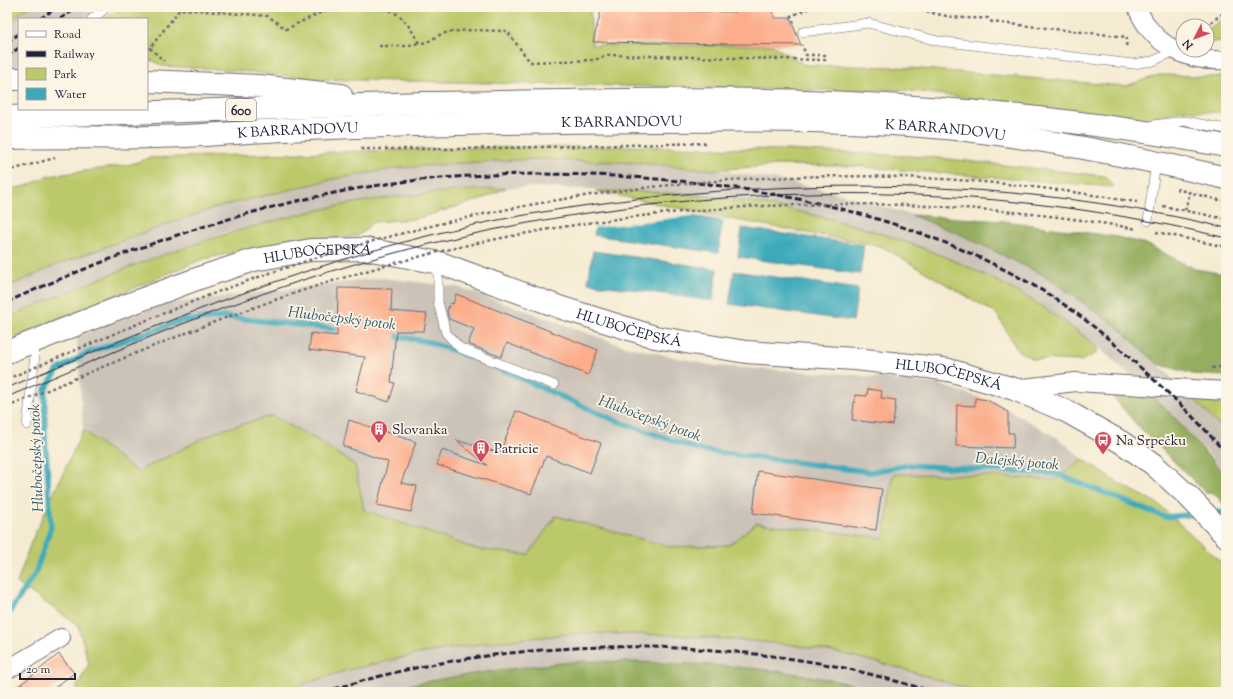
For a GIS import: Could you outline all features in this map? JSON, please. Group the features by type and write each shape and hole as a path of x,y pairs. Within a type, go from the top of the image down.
{"main road":[{"path":"7,79 18,79"},
{"path":"148,80 259,86 424,103"},
{"name":"K BARRANDOVU","path":"424,103 724,100 826,102 960,109 1132,129 1226,146"},
{"name":"600","path":"7,117 424,103"},
{"name":"K BARRANDOVU","path":"10,138 182,136 306,129 466,124 745,120 886,124 964,130 1069,145 1156,162 1226,178"},
{"name":"HLUBOČEPSKÁ","path":"7,352 167,290 254,260 311,250 366,249 440,263 562,308 655,337 746,352 855,359 949,370 1014,389 1066,411 1121,442 1153,464 1188,496 1226,536"}],"street":[{"path":"1136,7 1148,26 1175,51"},
{"path":"1194,58 1226,60"},
{"path":"1014,389 1076,382 1226,391"},
{"path":"7,670 61,638"}],"lane":[{"path":"93,18 107,7"},
{"path":"803,32 868,22 938,41 1133,64 1152,61 1175,51"},
{"path":"7,88 18,80"},
{"path":"1132,129 1185,121 1226,129"},
{"path":"1148,221 1156,162"},
{"path":"440,263 438,274 438,302 446,333 460,348 554,385"},
{"path":"27,425 35,355 31,343"}],"path":[{"path":"166,64 148,48 180,9 268,16 286,29 322,12 350,7"},
{"path":"378,7 386,8 398,14 408,23 420,43"},
{"path":"915,7 933,14 961,19 988,18 992,22 1127,37 1126,51 1131,51"},
{"path":"1215,19 1226,11"},
{"path":"379,46 424,44 442,34 467,31 507,32 530,62 594,60 608,55 823,60"},
{"path":"355,149 457,149 715,142"},
{"path":"7,171 56,158"},
{"path":"7,379 211,295 295,264 419,228 550,202 749,178 822,175 889,176 1013,184 1078,192 1123,200"},
{"path":"1152,183 1226,202"},
{"path":"1190,193 1186,210 1226,219"},
{"path":"7,407 228,317 306,290 359,273 454,249 554,229 686,212 821,205 886,205 1010,211 1142,230"},
{"path":"1149,231 1225,247"},
{"path":"1212,368 1226,366"}],"shaded area":[{"path":"29,7 105,7 88,18 18,18 18,67 7,75 7,22"},
{"path":"534,159 639,163 714,170 774,179 830,191 911,215 962,235 1045,276 1115,325 1158,364 1226,433 1226,476 1208,453 1147,391 1097,346 1031,300 951,260 902,241 824,218 710,197 638,191 535,187 464,190 339,206 225,233 177,249 64,292 7,318 7,287 54,266 167,224 218,207 334,179 398,168"},
{"path":"382,278 459,287 621,345 714,366 845,374 937,384 994,402 1058,438 1083,459 1055,480 884,538 751,527 729,545 671,547 556,516 528,555 476,549 364,509 355,465 317,440 272,416 217,431 137,472 83,430 77,336 163,304"},
{"path":"579,633 677,635 787,644 839,653 896,667 978,692 884,692 834,680 784,672 676,662 581,661 488,671 424,681 377,692 280,692 344,671 418,654 485,643"}],"green space":[{"path":"7,7 29,7 7,22"},
{"path":"123,7 590,7 592,45 772,45 805,65 898,67 1125,86 1159,75 1226,77 1226,113 1182,110 1145,120 904,90 802,90 314,79 230,70 162,66 154,61 148,60 148,18 105,18"},
{"path":"1226,17 1226,40 1215,42 1215,24"},
{"path":"635,146 785,150 929,157 1105,176 1113,187 852,166 778,165 714,170 639,163 534,159 398,168 334,179 218,207 167,224 54,266 7,287 7,190 26,186 49,176 128,165 149,158 457,148"},
{"path":"506,188 482,199 415,219 373,222 359,236 270,245 203,259 7,341 7,318 88,283 128,268 253,226 295,215 359,202 422,194"},
{"path":"596,191 651,192 708,197 764,205 820,216 875,232 929,251 981,273 1030,299 1097,346 1097,353 1081,361 1033,359 1017,350 997,314 881,246 736,220"},
{"path":"911,215 1003,221 1117,237 1146,244 1195,269 1226,274 1226,376 1193,374 1158,364 1115,325 1045,276 962,235"},
{"path":"1147,391 1173,416 1226,476 1226,507 1215,494 1206,493 1137,425 1113,397"},
{"path":"1192,397 1226,405 1226,433"},
{"path":"272,416 317,440 355,465 364,510 476,549 528,555 556,516 671,547 729,545 756,523 884,538 893,474 971,475 1055,480 1083,459 1118,483 1157,503 1218,559 1226,571 1226,692 978,692 896,667 839,653 787,644 677,635 579,633 485,643 418,654 344,671 280,692 79,692 76,688 89,664 78,625 17,583 31,542 83,430 137,472 217,431"},
{"path":"581,661 682,664 758,669 821,678 884,692 377,692 427,681 478,673"}],"water":[{"path":"599,202 723,221 718,253 594,235"},
{"path":"742,228 864,245 860,274 738,257"},
{"path":"593,251 717,269 713,301 588,283"},
{"path":"734,271 858,289 853,321 729,304"}],"pier":[{"path":"599,200 699,215 593,228 597,202"}],"building":[{"path":"602,7 654,7 654,10 736,12 734,7 770,7 775,18 790,18 801,45 593,42"},
{"path":"338,288 392,289 391,311 427,314 424,331 396,331 391,382 395,383 389,402 356,391 365,357 309,350 311,333 337,336"},
{"path":"456,294 598,350 588,375 507,343 501,357 468,344 474,329 449,319 447,311 450,303 453,304"},
{"path":"868,389 882,391 881,398 896,400 893,425 852,420 855,395 867,396"},
{"path":"975,398 987,400 1008,412 1008,433 1014,433 1013,448 956,446 957,405 975,406"},
{"path":"516,411 601,443 590,473 546,456 531,494 437,465 442,450 487,465 456,440 500,453"},
{"name":"Slovanka","path":"349,420 416,442 401,483 417,486 411,512 377,505 388,462 343,446"},
{"path":"758,471 882,489 876,530 753,513"},
{"path":"59,654 74,673 49,692 11,692"}],"waterway":[{"name":"Hlubočepský potok","path":"7,616 35,574 51,527 45,434 45,390 58,370 87,353 181,321 226,317 344,330"},
{"name":"Hlubočepský potok","path":"388,335 429,342 484,362 614,420 700,450 871,472 909,465 1057,474 1165,517 1198,514"},
{"name":"Dalejský potok","path":"1212,513 1226,512"}],"tram line":[{"path":"7,388 208,306 259,287 362,254 472,225 529,214 644,198 717,191 790,187 863,186 936,188 1009,193 1082,201 1154,213 1226,228"},
{"path":"7,397 189,321 300,281 411,249 526,223 642,206 760,196 879,194 996,200 1112,215 1226,238"}],"railway":[{"path":"41,18 57,7"},
{"path":"62,18 78,7"},
{"path":"7,42 18,35"},
{"path":"7,56 18,49"},
{"path":"7,302 86,268 167,238 292,202 366,187 462,176 526,174 649,178 707,184 822,204 878,219 933,238 986,261 1038,288 1066,306 1118,347 1207,431 1226,454"},
{"path":"325,692 386,675 449,662 513,653 578,648 643,647 708,650 773,656 835,666 935,692"}],"place":[{"name":"Slovanka","path":"379,444"},
{"name":"Na Srpečku","path":"1103,455"},
{"name":"Patricie","path":"481,463"}]}
